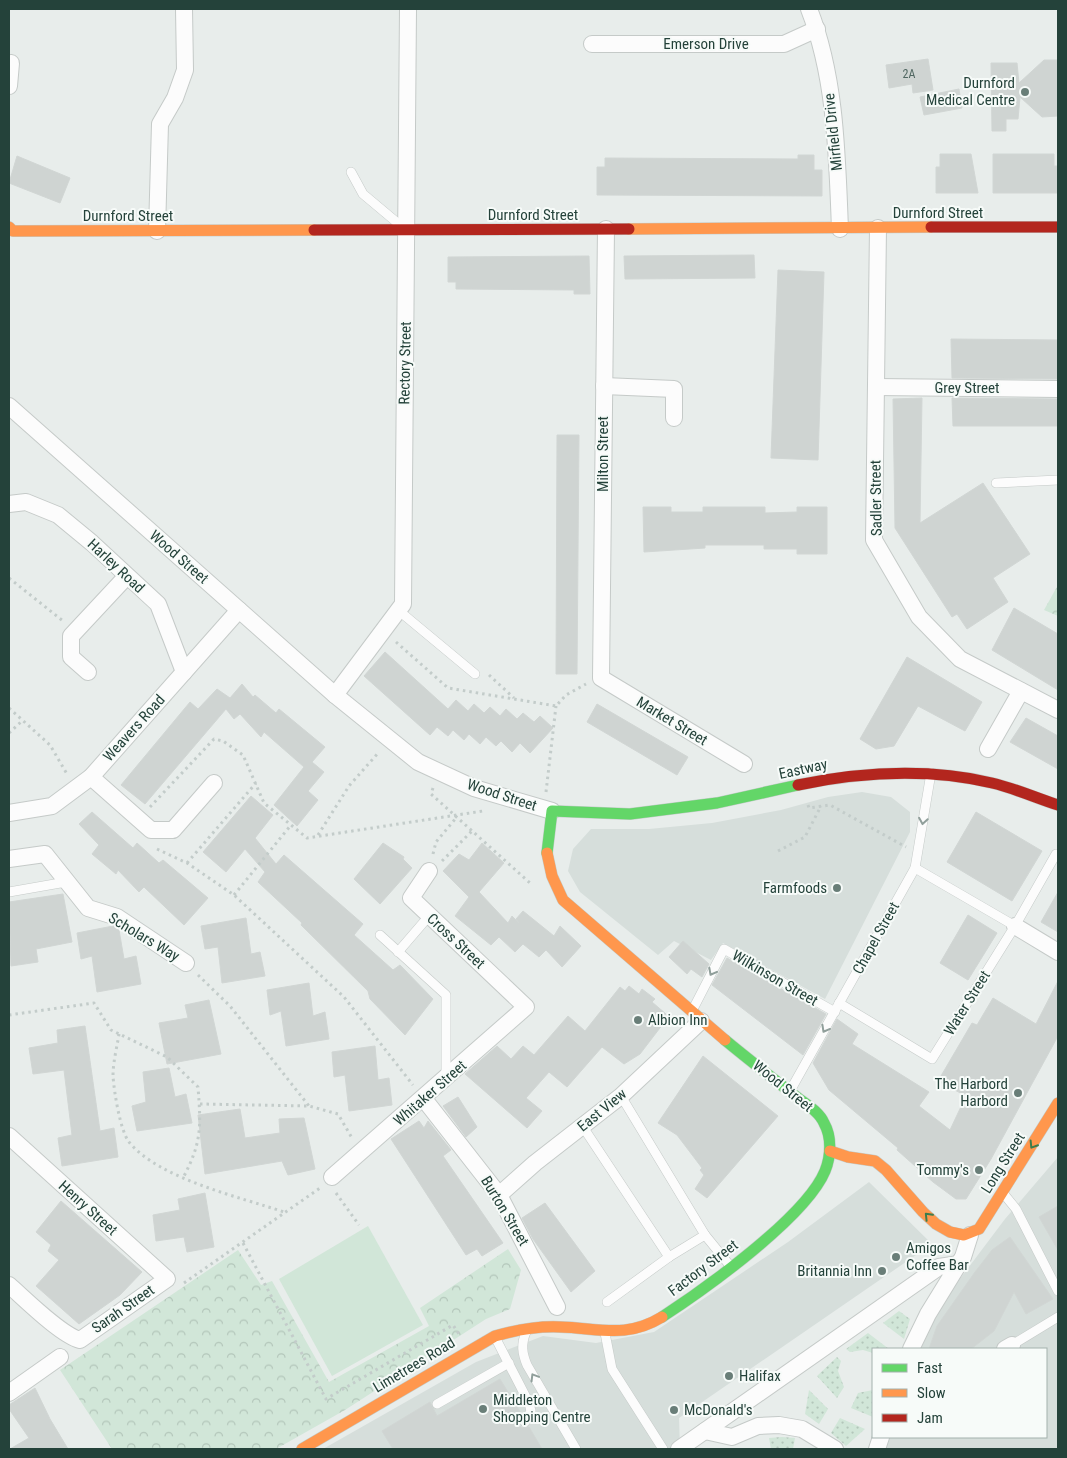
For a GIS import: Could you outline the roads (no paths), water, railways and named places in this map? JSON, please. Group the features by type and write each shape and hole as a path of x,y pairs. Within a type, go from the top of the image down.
{"street":[{"path":"157,231 160,124 181,86 185,70 184,9"},
{"name":"Rectory Street","path":"335,695 403,604 408,9"},
{"name":"Mirfield Drive","path":"809,9 817,29 834,115 840,229"},
{"name":"Emerson Drive","path":"592,44 784,44 817,29"},
{"path":"9,86 11,63"},
{"name":"Durnford Street","path":"9,227 14,231 1058,228"},
{"name":"Sadler Street","path":"878,228 874,540 919,617 960,659 1058,710"},
{"name":"Milton Street","path":"601,678 606,229"},
{"path":"604,386 674,389 674,418"},
{"name":"Grey Street","path":"876,388 1058,389"},
{"name":"Wood Street","path":"9,406 335,695 418,762 474,788 548,809 545,846 551,878 563,900 696,1016 821,1117 829,1134 830,1151"},
{"name":"Harley Road","path":"9,504 26,502 58,515 92,542 126,576 158,604 184,672"},
{"path":"88,672 71,657 71,636 126,576"},
{"name":"Weavers Road","path":"9,813 52,806 91,777 239,610"},
{"name":"Market Street","path":"601,678 744,764"},
{"path":"988,749 1022,691"},
{"name":"Eastway","path":"548,809 630,814 717,803 841,776 931,773 992,782 1058,805"},
{"path":"91,777 151,830 174,830 214,783"},
{"name":"Scholars Way","path":"9,859 45,854 88,908 117,917 186,963"},
{"name":"Cross Street","path":"429,871 410,898 526,1007"},
{"path":"1015,926 1058,952"},
{"name":"Whitaker Street","path":"329,1184 361,1152 424,1099 526,1007"},
{"name":"East View","path":"499,1195 535,1163 621,1096 696,1016"},
{"name":"Burton Street","path":"424,1099 499,1195 557,1306"},
{"name":"Long Street","path":"970,1235 979,1229 1058,1103"},
{"name":"Henry Street","path":"9,1136 167,1279"},
{"path":"830,1151 849,1157 874,1160 938,1226 954,1234 970,1235 959,1264 928,1314 911,1348"},
{"name":"Factory Street","path":"548,1326 605,1332 641,1328 670,1312 732,1267 784,1224 820,1180 830,1151"},
{"path":"679,1449 939,1267 959,1264"},
{"name":"Sarah Street","path":"9,1285 39,1312 72,1337 80,1340 167,1279"},
{"name":"Limetrees Road","path":"302,1449 495,1336 528,1328 548,1326"},
{"path":"9,1393 60,1357"},
{"path":"705,1431 732,1437 758,1426 779,1425 802,1429 835,1449"}],"lane":[{"path":"351,172 363,194 406,230"},
{"path":"996,483 1058,480"},
{"path":"398,610 475,674"},
{"name":"Chapel Street","path":"790,1092 915,868 931,773"},
{"name":"Water Street","path":"840,1003 932,1058 1015,926 1056,854"},
{"path":"915,868 1015,926"},
{"path":"9,892 66,882"},
{"path":"398,952 429,916"},
{"path":"380,935 446,995 446,1079"},
{"name":"Wilkinson Street","path":"696,1016 724,949 834,1012"},
{"path":"621,1096 706,1235 732,1267"},
{"path":"583,1127 669,1257"},
{"path":"1002,1193 1016,1209 1058,1290"},
{"path":"607,1302 669,1257 706,1235"},
{"path":"1008,1347 1058,1317"},
{"path":"528,1328 523,1340 522,1354 576,1449"},
{"path":"605,1332 612,1369 663,1449"},
{"path":"495,1336 530,1403 531,1411 525,1422"},
{"path":"437,1404 509,1363"}],"place":[{"name":"Durnford Medical Centre","path":"1025,92"},
{"name":"Farmfoods","path":"837,888"},
{"name":"Albion Inn","path":"638,1020"},
{"name":"The Harbord Harbord","path":"1018,1093"},
{"name":"Tommy's","path":"979,1170"},
{"name":"Amigos Coffee Bar","path":"896,1257"},
{"name":"Britannia Inn","path":"882,1271"},
{"name":"Halifax","path":"729,1376"},
{"name":"Middleton Shopping Centre","path":"483,1409"},
{"name":"McDonald's","path":"674,1410"}]}
